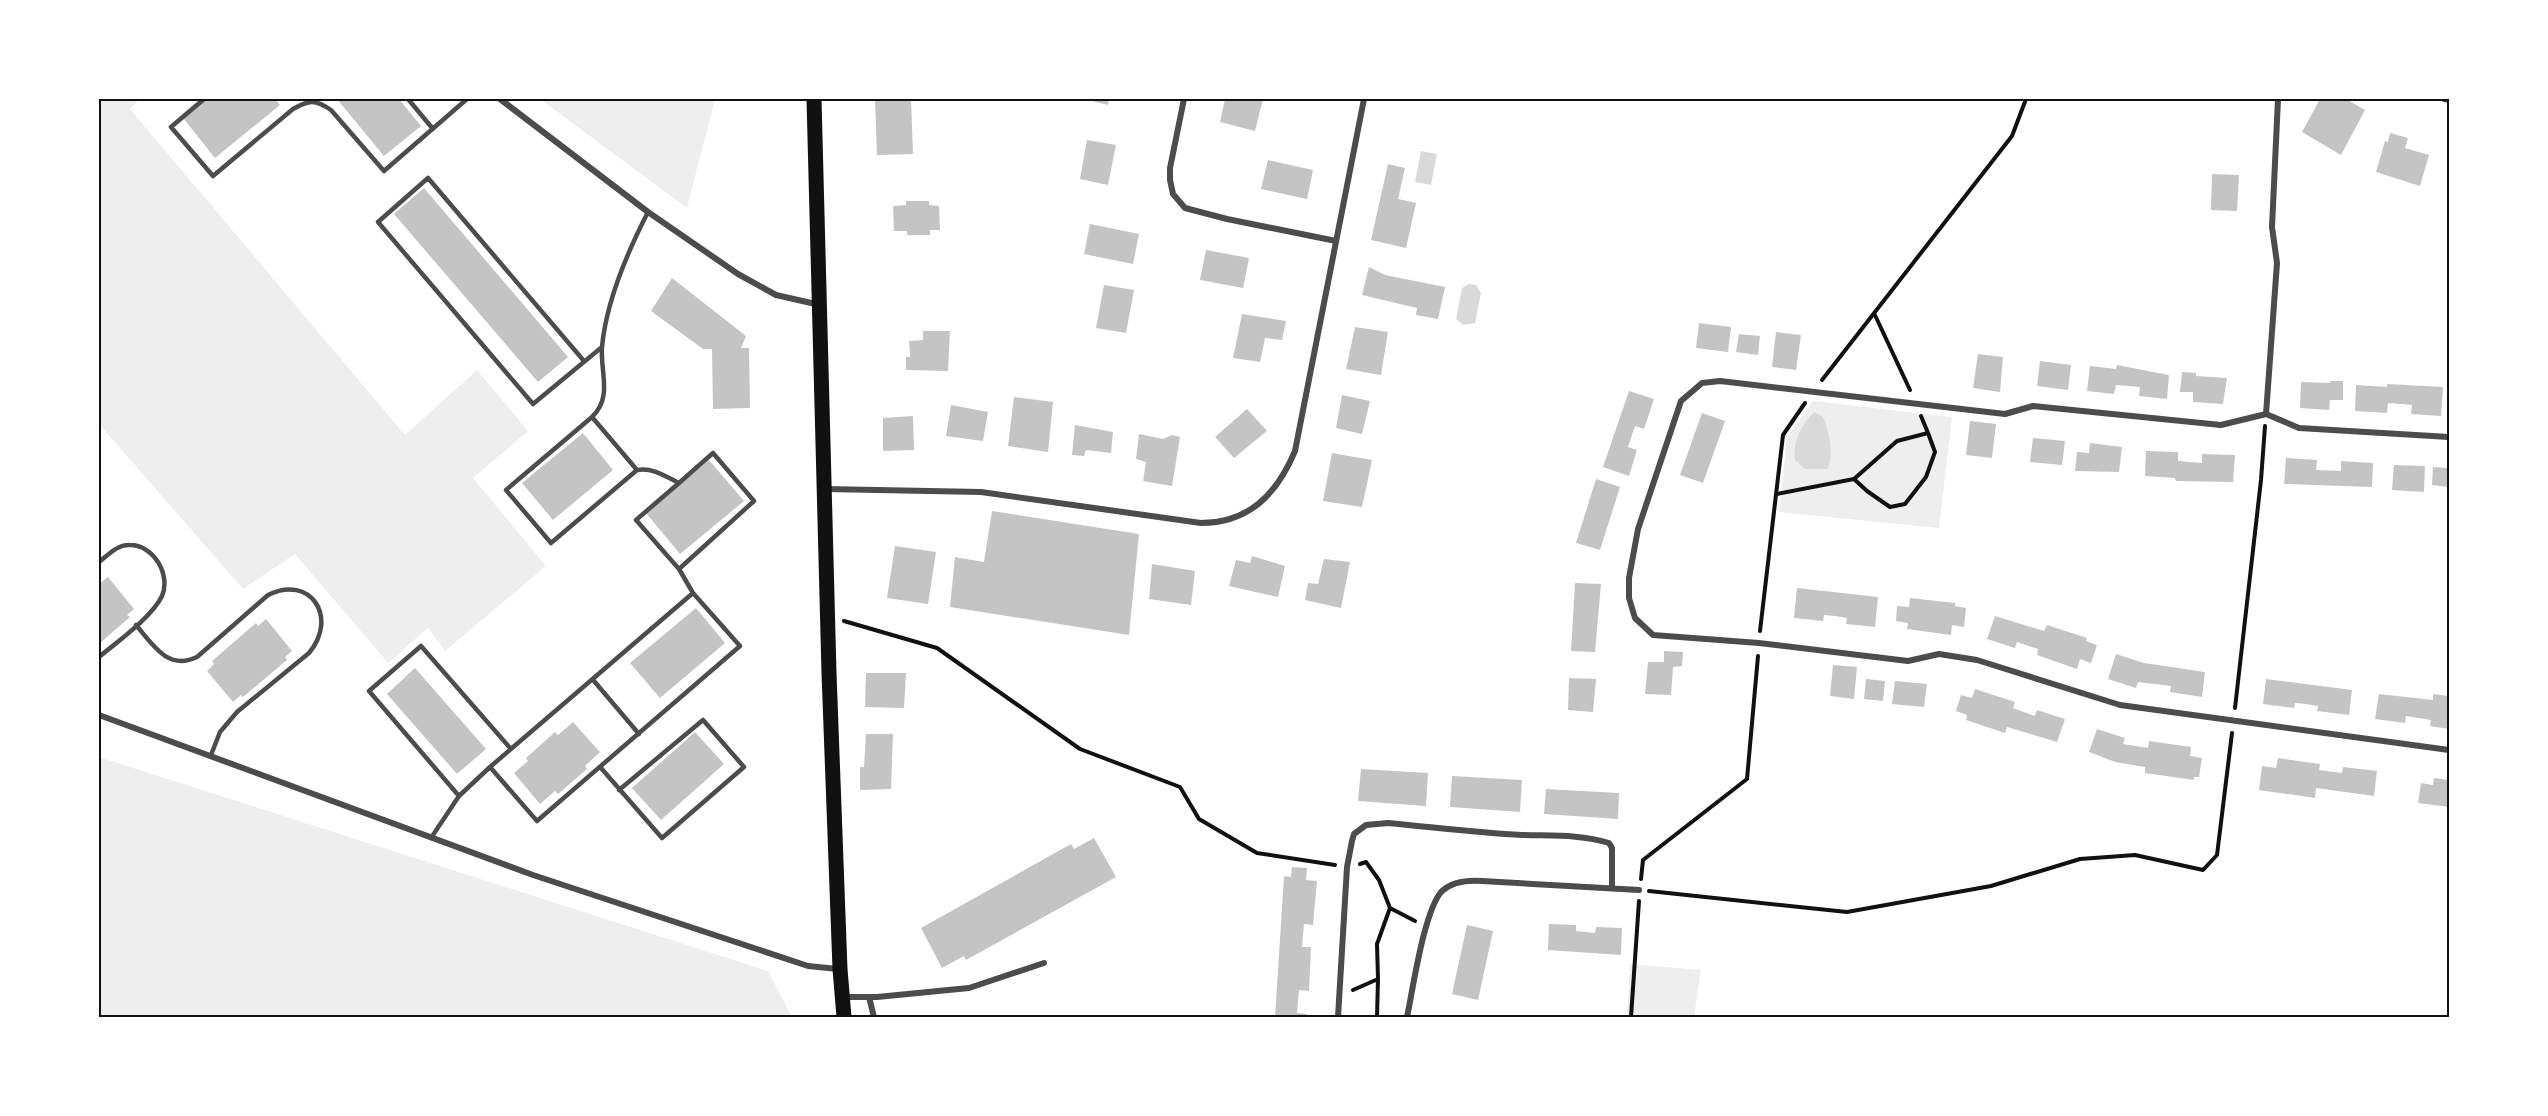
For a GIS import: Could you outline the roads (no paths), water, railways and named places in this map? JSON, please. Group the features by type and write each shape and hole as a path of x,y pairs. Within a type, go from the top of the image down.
{"main road":[{"path":"814,99 840,969 844,1017"}],"street":[{"path":"500,99 648,212 738,274 776,295 820,306"},
{"path":"1184,99 1170,168 1170,180 1173,195 1185,208 1335,241"},
{"path":"825,489 981,492 1201,523 1227,520 1255,507 1271,492 1286,472 1295,451 1364,99"},
{"path":"2266,414 2277,263 2272,227 2278,99"},
{"path":"2444,99 2449,100"},
{"path":"2449,438 2299,428 2266,414 2221,425 2033,406 2005,414 1720,381 1702,383 1681,401 1638,529 1629,578 1629,598 1635,618 1653,635 1759,643 1908,661 1939,654 1968,658 2120,705 2449,750"},
{"path":"99,715 431,838 808,966 840,969"},
{"path":"1338,1017 1347,867 1354,834 1366,825 1388,823 1587,837 1609,843 1612,848 1612,888"},
{"path":"1407,1017 1426,927 1436,901 1448,887 1467,880 1640,890"},
{"path":"842,996 920,994 969,988 1044,963"},
{"path":"868,997 874,1017"}],"lane":[{"path":"204,99 171,127 213,176 293,109 307,100 322,103 331,110 384,171 467,99"},
{"path":"408,99 433,129"},
{"path":"584,362 428,178 378,222 533,404 584,362 602,347"},
{"path":"648,212 627,254 605,328 602,347 605,389 599,410 506,490 551,543 637,470 645,468 679,483"},
{"path":"592,417 637,470"},
{"path":"490,767 537,821 740,646 693,593 679,569 636,520 713,453 754,501 679,569"},
{"path":"99,562 112,552 129,544 148,552 161,568 164,588 162,596 136,625 99,657"},
{"path":"136,625 167,657 174,662 187,662 197,657 268,595 280,589 299,590 316,604 323,622 318,643 237,712 220,732 211,755"},
{"path":"431,838 459,796 490,767 594,681 693,593"},
{"path":"459,796 369,691 421,646 511,749"},
{"path":"594,681 639,734"},
{"path":"601,768 619,790 662,838 744,767 703,720 619,790"}]}
